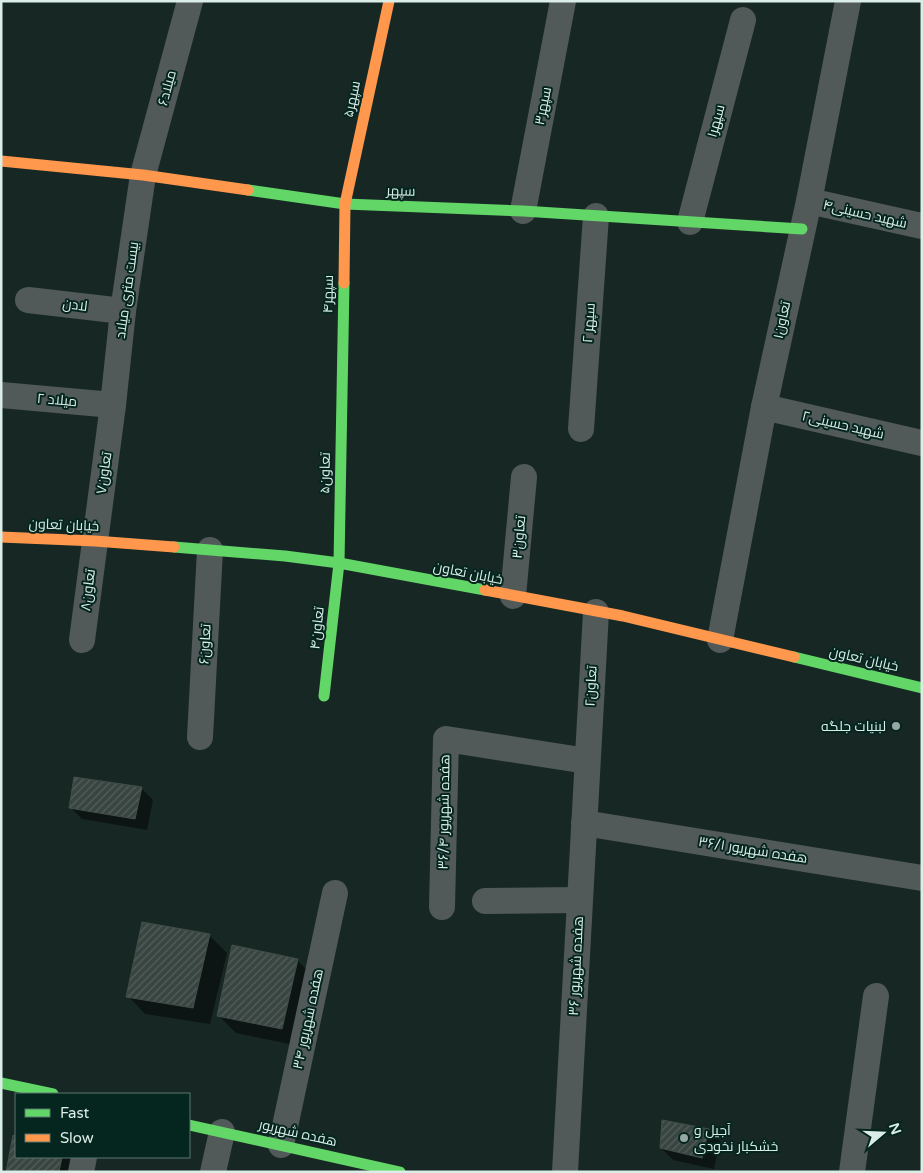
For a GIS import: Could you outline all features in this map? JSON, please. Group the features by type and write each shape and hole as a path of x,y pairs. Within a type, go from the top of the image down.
{"street":[{"name":"میلاد۶","path":"143,175 190,1"},
{"name":"سپهر۵","path":"345,204 389,1"},
{"name":"سپهر۳","path":"523,211 563,1"},
{"name":"تعاون۱","path":"720,640 764,407 809,201 848,1"},
{"name":"سپهر۱","path":"690,222 743,20"},
{"name":"سپهر","path":"1,161 143,175 345,204 523,211 802,229"},
{"name":"بیست متری میلاد","path":"113,405 123,311 143,175"},
{"name":"شهید حسینی۴","path":"809,201 922,226"},
{"name":"سپهر۴","path":"342,384 345,204"},
{"name":"سپهر ۲","path":"581,429 596,216"},
{"name":"لادن","path":"28,300 123,311"},
{"name":"تعاون۵","path":"339,563 342,384"},
{"name":"میلاد ۲","path":"1,395 113,405"},
{"name":"تعاون۷","path":"95,541 113,405"},
{"name":"شهید حسینی۲","path":"764,407 922,443"},
{"name":"تعاون۳","path":"513,596 524,477"},
{"name":"خیابان تعاون","path":"1,538 95,541 285,556 339,563 623,616 922,688"},
{"name":"تعاون۸","path":"82,640 95,541"},
{"name":"تعاون۶","path":"200,737 210,550"},
{"name":"تعاون۴","path":"324,696 339,563"},
{"name":"تعاون۲","path":"587,761 596,612"},
{"name":"هفده شهریور ۳۶/۴","path":"442,907 446,739 587,761"},
{"name":"هفده شهریور ۳۶","path":"565,1172 587,761"},
{"name":"هفده شهریور ۳۶/۱","path":"584,823 922,878"},
{"name":"هفده شهریور ۳۴","path":"281,1145 335,893"},
{"path":"485,901 580,900"},
{"path":"852,1172 876,996"},
{"path":"1,1083 49,1093"},
{"name":"هفده شهریور","path":"190,1124 400,1172"},
{"path":"213,1172 222,1132"},
{"path":"81,1172 84,1158"}],"building":[{"path":"74,777 142,787 135,819 69,808"},
{"path":"142,922 210,934 193,1008 126,997"},
{"path":"232,945 298,959 282,1029 217,1016"},
{"name":"آجیل و خشکبار نخودی","path":"662,1120 709,1129 702,1158 660,1148"},
{"path":"13,1135 15,1136 15,1158 62,1158 59,1172 6,1172"}],"traffic: fast":[{"path":"248,190 345,204 523,211 802,229"},
{"path":"324,696 339,563 344,283"},
{"path":"174,547 285,556 339,563 485,590"},
{"path":"794,657 922,688"},
{"path":"1,1083 48,1093"},
{"path":"190,1125 400,1172"}],"traffic: slow":[{"path":"344,283 345,204 389,1"},
{"path":"1,161 143,175 248,190"},
{"path":"1,537 174,547"},
{"path":"485,590 623,616 794,657"}],"place":[{"name":"لبنیات جلگه","path":"896,726"},
{"name":"آجیل و خشکبار نخودی","path":"684,1138"}]}
